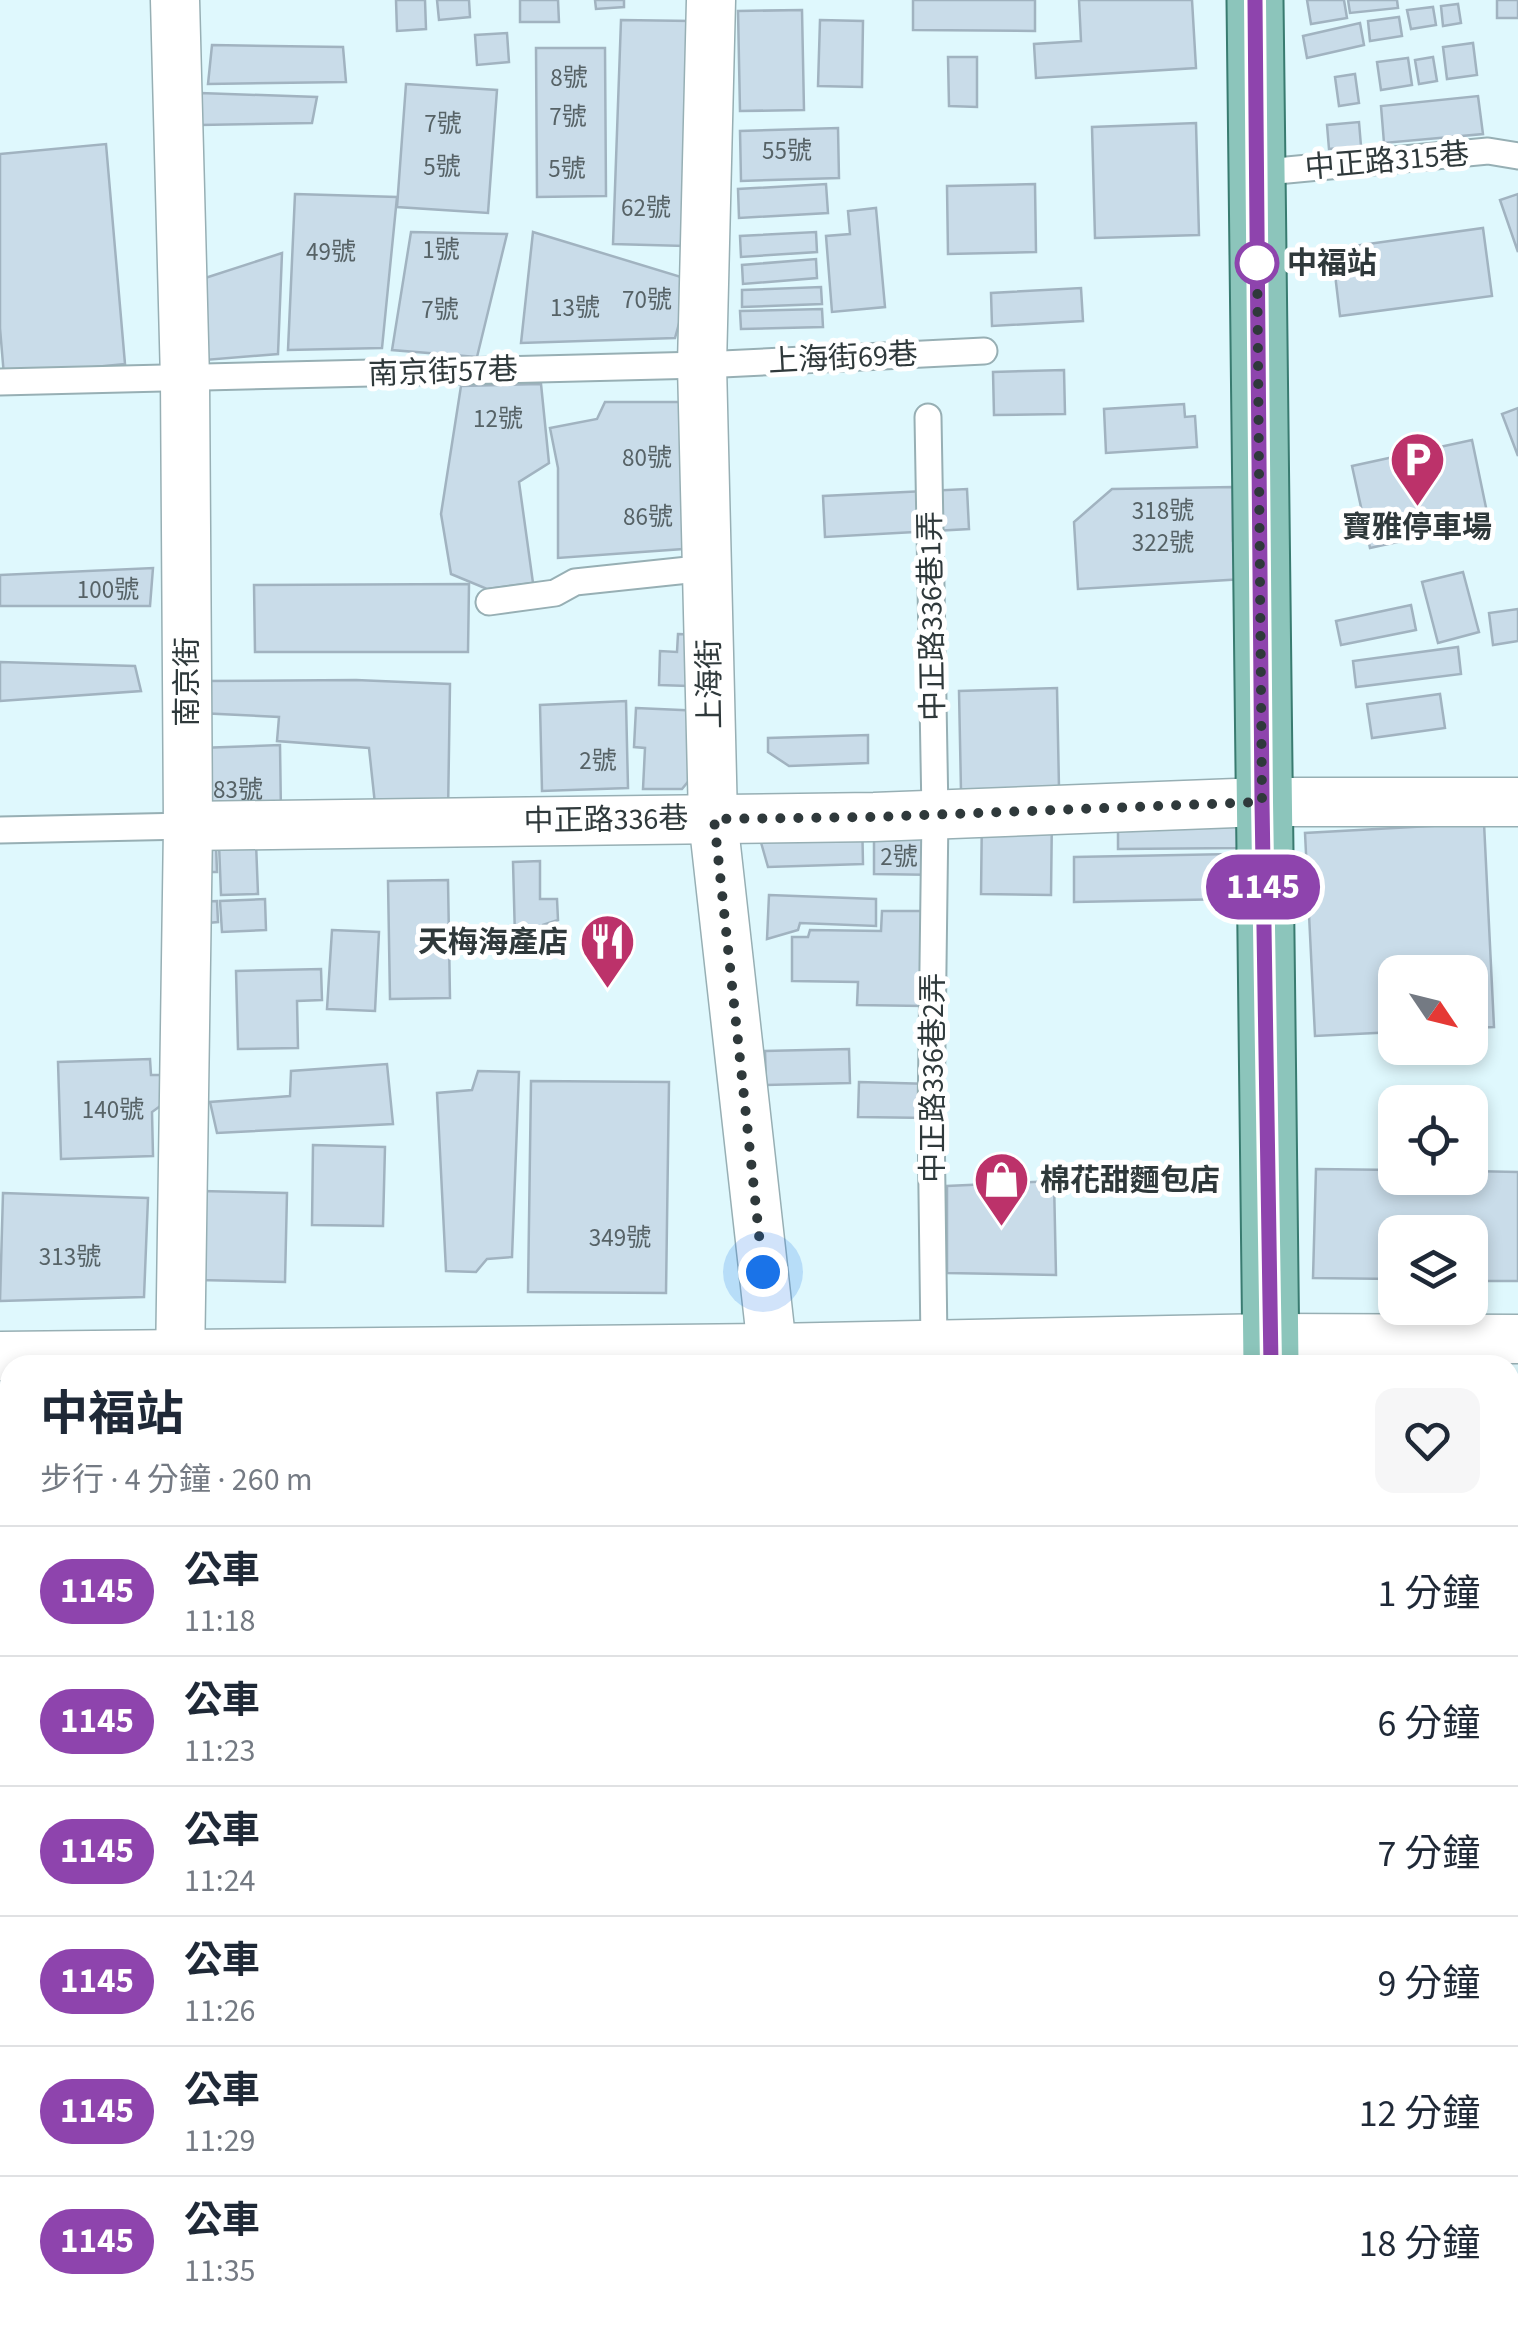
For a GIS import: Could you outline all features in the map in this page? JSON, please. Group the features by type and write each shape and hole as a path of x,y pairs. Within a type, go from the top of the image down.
{"main road":[{"path":"1255,0 1271,1351"}],"street":[{"name":"南京街","path":"175,0 184,380 188,826 180,1355"},
{"name":"上海街","path":"711,0 702,365 714,819 771,1355"},
{"name":"中正路336巷","path":"188,826 714,819 1262,802 1518,802"},
{"path":"783,1355 934,1342 997,1353 1271,1351 1518,1339"}],"lane":[{"name":"中正路315巷","path":"1256,173 1488,151 1518,156"},
{"name":"上海街69巷","path":"702,365 984,351"},
{"name":"南京街57巷","path":"0,382 702,365"},
{"name":"中正路336巷1弄","path":"928,417 935,814"},
{"path":"490,602 555,593 575,582 708,568"},
{"name":"中正路336巷2弄","path":"934,1342 935,814"},
{"path":"0,830 188,826"}],"building":[{"path":"396,0 425,0 426,29 397,31"},
{"path":"437,0 469,0 470,17 439,20"},
{"path":"520,0 558,0 559,22 520,22"},
{"path":"595,0 624,0 624,7 596,9"},
{"path":"913,0 1035,0 1035,31 913,30"},
{"path":"1079,0 1192,0 1196,68 1036,78 1034,44 1081,41"},
{"path":"1307,0 1344,0 1347,18 1311,24"},
{"path":"1348,0 1397,0 1398,8 1350,13"},
{"path":"1497,0 1518,0 1518,18 1497,18"},
{"path":"1458,4 1461,23 1443,26 1441,6"},
{"path":"1433,7 1436,25 1411,29 1407,10"},
{"path":"802,10 804,110 740,111 738,11"},
{"path":"1399,17 1402,36 1370,41 1368,21"},
{"path":"621,20 692,21 685,246 613,244"},
{"path":"820,20 863,21 862,87 818,86"},
{"path":"1360,23 1364,45 1307,58 1303,36"},
{"path":"507,33 509,62 477,65 475,35"},
{"path":"1473,43 1477,75 1447,79 1443,47"},
{"path":"212,45 343,47 346,82 208,84"},
{"path":"536,48 605,48 606,196 537,197"},
{"path":"948,57 977,57 977,107 949,106"},
{"path":"1433,57 1437,81 1419,84 1415,60"},
{"path":"1408,58 1412,85 1381,90 1377,62"},
{"path":"1355,74 1359,103 1339,106 1335,77"},
{"path":"406,84 497,90 488,213 397,207"},
{"path":"200,93 317,97 312,123 200,125"},
{"path":"1478,96 1483,134 1384,143 1381,106"},
{"path":"1359,122 1361,146 1329,149 1327,125"},
{"path":"1196,123 1199,235 1095,238 1092,127"},
{"path":"838,128 839,178 741,181 740,131"},
{"path":"106,144 125,364 4,376 0,328 0,154"},
{"path":"826,184 828,213 739,218 738,189"},
{"path":"1035,184 1036,252 948,254 947,186"},
{"path":"295,194 397,197 382,348 288,350"},
{"path":"1518,194 1518,252 1500,200"},
{"path":"876,208 885,307 832,312 826,236 850,234 848,211"},
{"path":"1483,228 1492,296 1340,316 1332,249"},
{"path":"411,232 507,234 477,357 392,350"},
{"path":"533,232 691,280 675,338 521,343"},
{"path":"816,232 817,252 741,257 740,236"},
{"path":"282,253 278,354 193,361 199,280"},
{"path":"816,259 817,278 743,284 742,265"},
{"path":"821,287 822,304 742,307 742,290"},
{"path":"1081,288 1083,321 992,326 991,293"},
{"path":"822,309 823,327 741,329 740,311"},
{"path":"1064,370 1065,414 994,415 993,372"},
{"path":"541,384 549,463 519,482 533,583 487,589 451,574 441,514 461,386"},
{"path":"605,402 695,402 697,548 558,558 558,468 550,428 597,419"},
{"path":"1184,404 1185,417 1195,416 1197,447 1106,453 1104,409"},
{"path":"1518,408 1518,456 1502,414"},
{"path":"1472,440 1489,522 1370,548 1352,466"},
{"path":"1233,487 1233,541 1243,546 1244,579 1078,589 1074,522 1112,489"},
{"path":"967,489 969,529 825,537 823,496"},
{"path":"153,568 150,606 0,606 0,575"},
{"path":"1463,572 1479,632 1438,643 1422,582"},
{"path":"469,584 468,652 255,652 254,585"},
{"path":"1411,605 1416,630 1341,645 1336,621"},
{"path":"1518,609 1518,641 1493,645 1489,613"},
{"path":"678,634 727,636 719,687 659,685 660,651 677,652"},
{"path":"1458,647 1461,674 1356,687 1353,661"},
{"path":"0,662 135,666 141,691 0,701"},
{"path":"200,681 450,684 448,814 377,823 369,748 277,741 279,717 199,713"},
{"path":"1057,688 1059,788 961,791 959,691"},
{"path":"1440,694 1445,728 1372,738 1367,704"},
{"path":"626,701 628,788 542,791 540,705"},
{"path":"636,708 703,711 700,767 682,789 643,789 645,748 634,747"},
{"path":"868,735 868,763 789,766 768,752 768,738"},
{"path":"280,745 281,815 201,817 199,748"},
{"path":"1118,790 1239,815 1239,848 1118,849"},
{"path":"982,811 1052,811 1051,895 981,894"},
{"path":"862,815 863,864 768,867 760,839"},
{"path":"874,817 943,818 942,875 874,874"},
{"path":"1484,823 1494,1027 1488,1027 1488,955 1378,955 1378,1033 1315,1036 1305,833"},
{"path":"256,843 258,894 221,895 219,844"},
{"path":"195,845 216,845 217,872 195,872"},
{"path":"1232,854 1233,899 1074,902 1074,857"},
{"path":"540,861 540,899 557,899 558,920 543,925 544,937 515,938 513,862"},
{"path":"448,880 450,998 390,999 388,881"},
{"path":"769,895 876,899 876,926 800,923 798,930 767,939"},
{"path":"265,899 266,930 222,932 220,901"},
{"path":"217,901 218,922 196,924 194,902"},
{"path":"882,911 926,911 924,1006 857,1005 858,982 792,981 792,937 808,937 810,930 881,931"},
{"path":"332,930 379,932 375,1011 327,1009"},
{"path":"321,969 322,1000 297,1001 298,1048 238,1049 236,971"},
{"path":"849,1049 850,1083 766,1085 765,1051"},
{"path":"150,1059 151,1075 167,1075 167,1101 152,1112 153,1156 61,1159 58,1062"},
{"path":"387,1064 393,1124 217,1133 210,1102 290,1096 291,1071"},
{"path":"478,1071 519,1072 512,1257 487,1259 476,1272 446,1271 437,1093 472,1090"},
{"path":"531,1081 669,1082 666,1293 528,1292"},
{"path":"859,1082 932,1084 931,1118 858,1117"},
{"path":"313,1145 385,1147 383,1226 312,1225"},
{"path":"1316,1169 1378,1170 1378,1195 1488,1195 1488,1171 1518,1172 1518,1281 1488,1281 1488,1215 1378,1215 1378,1279 1313,1278"},
{"name":"棉花甜麵包店","path":"1054,1181 1056,1275 947,1273 947,1186"},
{"path":"201,1191 287,1193 285,1282 199,1280"},
{"path":"3,1193 148,1198 144,1297 0,1301"}],"bus line":[{"name":"1145","path":"1255,0 1271,1355"}],"place":[{"name":"中福站","path":"1257,263"},
{"name":"寶雅停車場","path":"1417,508"},
{"name":"天梅海產店","path":"607,991"},
{"name":"棉花甜麵包店","path":"1001,1229"}],"route":[{"path":"763,1272 714,819 1262,802 1257,246 1257,263"}]}
